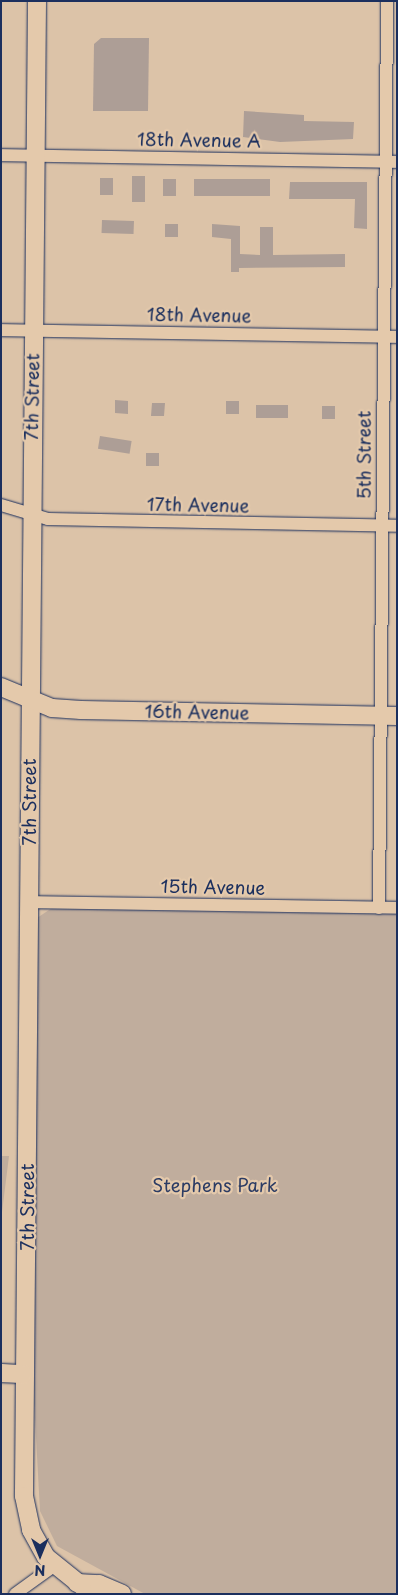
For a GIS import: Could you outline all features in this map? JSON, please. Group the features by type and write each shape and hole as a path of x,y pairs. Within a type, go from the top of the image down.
{"street":[{"name":"7th Street","path":"37,1 34,155 24,1374 26,1513 54,1566 92,1594"},
{"name":"5th Street","path":"379,908 388,716 382,526 383,336 391,162 387,1"},
{"name":"18th Avenue A","path":"1,155 391,162"},
{"name":"18th Avenue","path":"1,330 397,336"},
{"name":"17th Avenue","path":"1,505 31,512 48,519 397,526"},
{"name":"16th Avenue","path":"1,687 52,708 388,716"},
{"name":"15th Avenue","path":"29,902 397,908"},
{"path":"1,1373 24,1374"},
{"path":"15,1594 30,1587 54,1566"},
{"path":"77,1583 99,1584 122,1594"}],"green space":[{"name":"Stephens Park","path":"52,908 397,914 397,1594 145,1594 57,1546 40,1511 31,1345 37,918"},
{"path":"1,1156 9,1156 1,1220"}],"building":[{"path":"101,38 149,38 148,111 93,111 94,44"},
{"path":"244,111 304,115 304,121 354,122 353,139 280,142 243,137"},
{"path":"132,176 145,176 145,202 132,202"},
{"path":"100,178 113,178 113,195 100,195"},
{"path":"163,179 176,179 176,196 163,196"},
{"path":"194,179 270,179 270,196 194,196"},
{"path":"290,182 367,182 367,229 354,228 355,199 289,199"},
{"path":"102,220 134,221 134,234 102,233"},
{"path":"165,224 178,224 178,237 165,237"},
{"path":"212,224 240,226 240,254 260,255 260,227 273,227 273,255 345,254 345,267 239,268 239,272 231,272 231,239 212,237"},
{"path":"115,400 128,401 128,414 115,413"},
{"path":"226,401 239,401 239,414 226,414"},
{"path":"152,403 165,403 164,416 151,416"},
{"path":"256,405 288,405 288,418 256,418"},
{"path":"322,406 335,406 335,419 322,419"},
{"path":"100,436 132,441 130,454 98,449"},
{"path":"146,453 159,453 159,466 146,466"}]}
